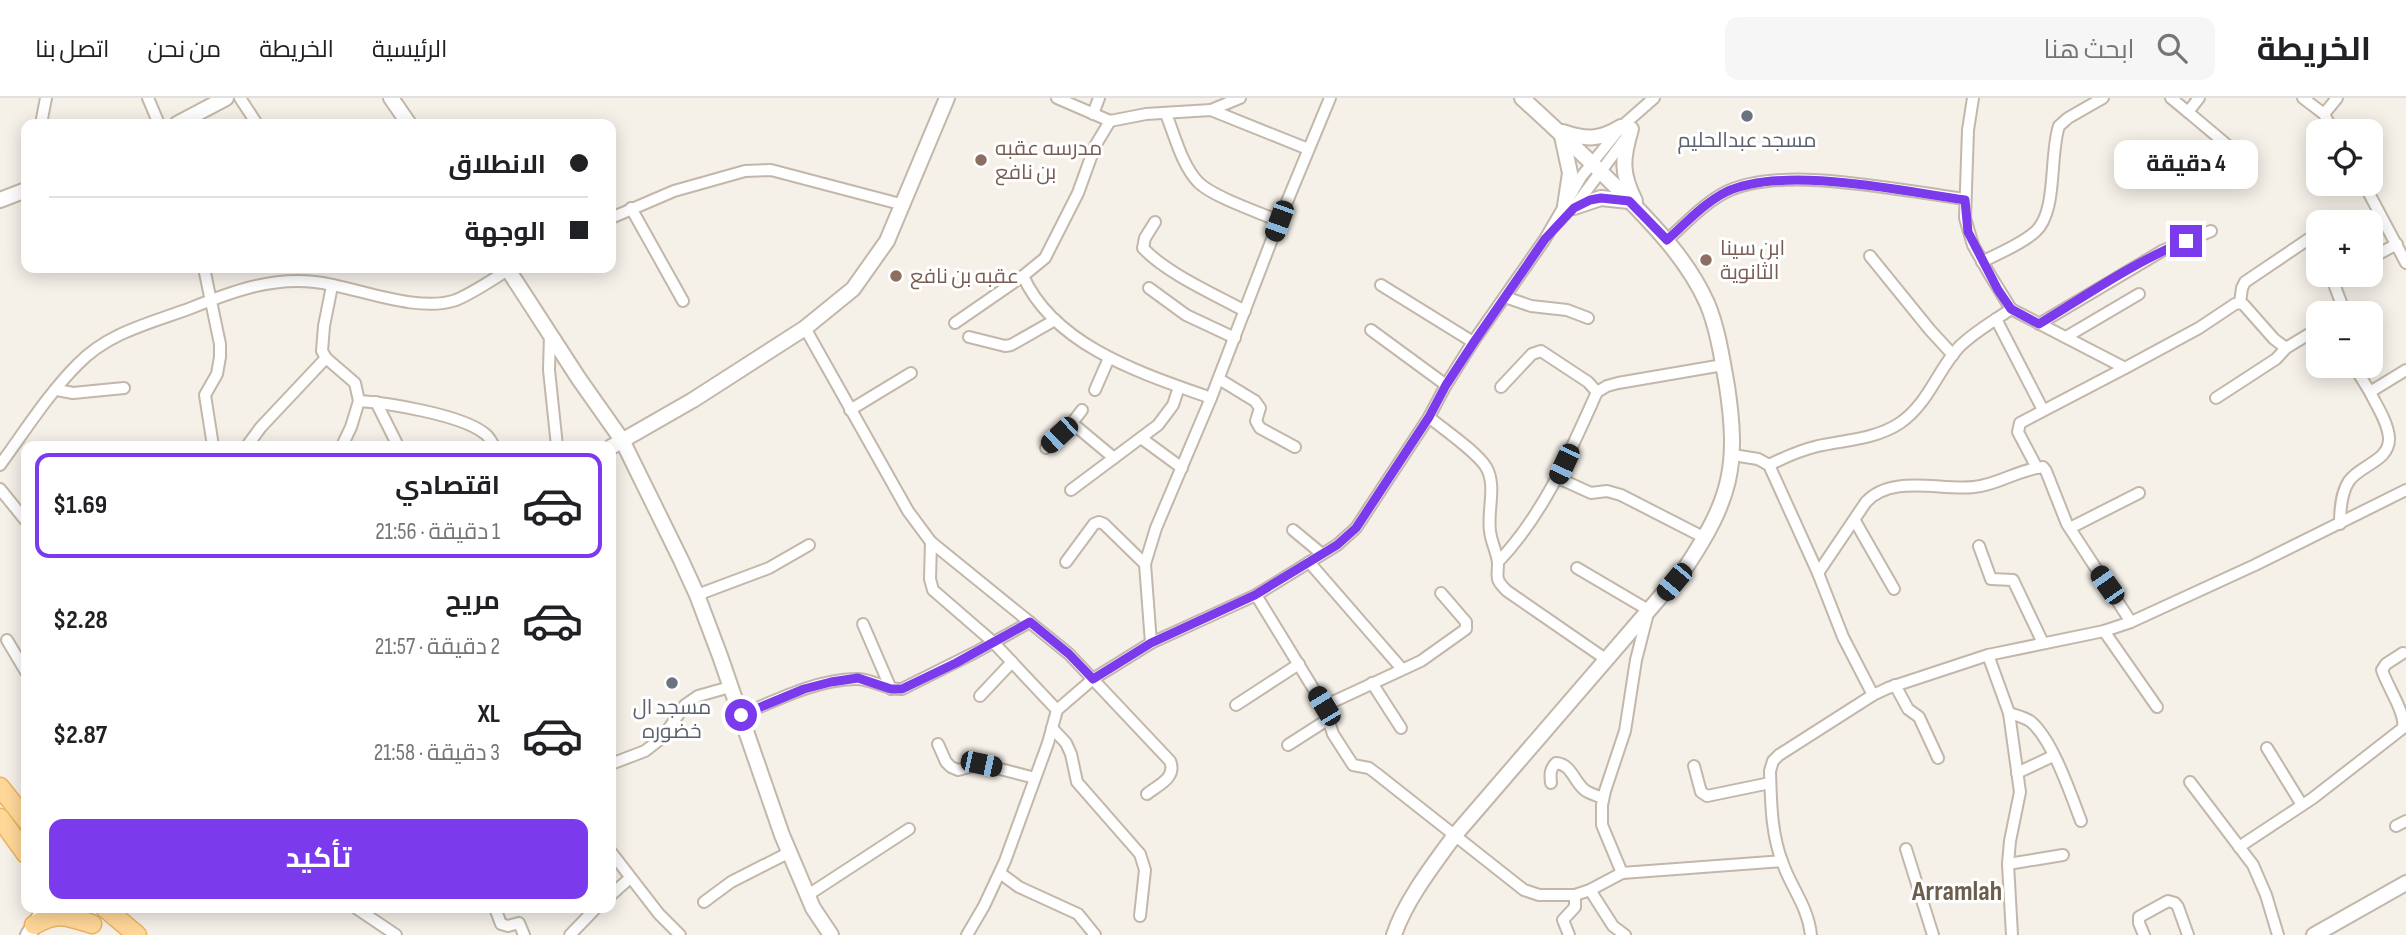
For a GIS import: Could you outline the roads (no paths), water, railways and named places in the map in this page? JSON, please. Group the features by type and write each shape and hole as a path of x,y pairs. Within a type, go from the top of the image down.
{"main road":[{"path":"0,787 21,814"},
{"path":"0,818 21,849"},
{"path":"82,913 98,929"},
{"path":"111,913 137,935"},
{"path":"31,919 66,916 98,929"}],"street":[{"path":"42,119 46,98"},
{"path":"148,98 157,119"},
{"path":"186,119 226,98"},
{"path":"240,98 254,119"},
{"path":"391,98 405,119"},
{"path":"831,935 808,895 790,852 697,595 616,444 693,400 804,328 853,289 887,241 947,98"},
{"path":"1057,98 1110,121 1146,114 1211,110 1240,98"},
{"path":"1093,114 1099,98"},
{"path":"1151,643 1145,564 1156,528 1219,379 1279,221 1331,98"},
{"path":"1394,935 1397,925 1423,882 1455,835 1686,567 1705,538 1720,507 1733,455 1732,423 1723,365 1707,304 1690,272 1667,240 1597,167 1522,98"},
{"path":"1973,98 1968,130 1965,200 1968,232 1982,262 2011,309 2126,368"},
{"path":"1982,262 2027,238 2040,227 2048,206 2059,126 2067,118 2103,98"},
{"path":"2171,98 2245,160"},
{"path":"2188,112 2199,98"},
{"path":"2303,98 2327,119"},
{"path":"2324,114 2337,98"},
{"path":"967,935 1000,873 1057,710 1093,679 1151,643 1255,595 1337,545 1356,528 1429,417 1474,342 1597,167 1649,102"},
{"path":"1211,110 1308,149"},
{"path":"1166,114 1188,166 1199,183 1213,192 1279,221"},
{"path":"955,323 1045,258 1110,121"},
{"path":"1560,133 1594,139 1626,128"},
{"path":"1626,128 1624,171 1640,212"},
{"path":"1560,133 1570,173 1569,207"},
{"path":"616,216 711,179 746,171 771,170 904,205"},
{"path":"1667,240 1724,193 1753,182 1795,179 1965,200"},
{"path":"0,200 21,192"},
{"path":"2371,196 2406,263"},
{"path":"1569,207 1601,198 1629,201"},
{"path":"631,208 683,301"},
{"path":"1155,222 1145,238 1143,248 1149,254 1161,264 1245,311"},
{"path":"2039,324 2162,251 2211,230"},
{"path":"2240,303 2245,282 2306,241"},
{"path":"2383,252 2397,244"},
{"path":"1870,256 1953,355"},
{"path":"205,273 220,357 217,374 205,395 212,441"},
{"path":"0,465 78,364 116,335 257,284 318,282 404,300 444,303 475,290 501,273"},
{"path":"512,273 614,441"},
{"path":"1023,276 1038,302 1055,320 1092,348 1154,378 1211,398"},
{"path":"1381,285 1474,342"},
{"path":"332,286 322,351 326,358 355,383 359,401 344,441"},
{"path":"1149,288 1186,315 1235,338"},
{"path":"2066,337 2139,295"},
{"path":"1505,297 1531,306 1567,310 1588,318"},
{"path":"2037,468 2018,432 2018,426 2043,410 2199,328 2235,304 2244,305 2274,339 2286,348"},
{"path":"1769,465 1800,452 1882,432 1900,423 1916,410 1953,355 1968,339 2011,309"},
{"path":"1996,319 2043,410"},
{"path":"969,337 1005,346 1011,345 1055,320"},
{"path":"804,328 908,511 931,542 1069,654 1170,761 1173,769 1171,775 1147,794"},
{"path":"1371,330 1446,385"},
{"path":"550,332 549,370 556,441"},
{"path":"2216,398 2306,336"},
{"path":"1501,387 1532,354 1541,351 1588,382 1597,392"},
{"path":"251,441 326,358"},
{"path":"1095,390 1109,358"},
{"path":"1498,562 1514,545 1558,478 1597,392 1618,383 1723,365"},
{"path":"2370,392 2406,370"},
{"path":"850,410 911,373"},
{"path":"2340,523 2341,503 2346,486 2352,477 2380,457 2389,445 2388,431 2361,378"},
{"path":"1219,379 1255,401 1260,408 1256,421 1260,428 1295,447"},
{"path":"1071,489 1158,425 1173,405 1179,387"},
{"path":"57,390 73,393 124,388"},
{"path":"359,401 394,404 472,425 490,441"},
{"path":"376,402 396,441"},
{"path":"1046,447 1082,410"},
{"path":"1429,417 1478,459 1488,473 1490,533 1498,562 1498,582 1607,660"},
{"path":"1072,423 1114,458"},
{"path":"1141,438 1182,468"},
{"path":"1733,455 1758,459 1769,465 1818,573 1843,637 1873,695"},
{"path":"1818,573 1870,497 1913,485 1973,487 2045,468 2070,528 2131,622"},
{"path":"1558,478 1591,493 1607,491 1621,495 1705,538"},
{"path":"0,489 21,515"},
{"path":"1811,935 1805,907 1782,861 1775,837 1770,771 1773,761 1779,755 1873,695 1895,685 1988,655 2104,631 2131,622 2406,490"},
{"path":"2070,528 2138,493"},
{"path":"1855,521 1894,589"},
{"path":"1066,562 1094,524 1099,522 1145,564"},
{"path":"1293,530 1322,554"},
{"path":"931,542 930,579 933,590 993,642 1057,710"},
{"path":"697,595 769,568 809,545"},
{"path":"1979,547 1991,579 2013,580 2042,643"},
{"path":"1309,562 1402,669"},
{"path":"1577,568 1649,612"},
{"path":"1324,706 1421,661 1466,629 1466,622 1441,593"},
{"path":"1255,595 1324,706 1333,734 1353,765 1369,768 1524,890 1539,895 1574,895 1590,890 1622,873 1782,861"},
{"path":"1622,873 1602,825 1603,798 1625,732 1636,660 1649,612"},
{"path":"741,715 804,689 831,682 858,678 891,689 902,689 1030,622"},
{"path":"863,624 891,689"},
{"path":"2104,631 2157,707"},
{"path":"7,640 21,664"},
{"path":"2239,847 2302,805 2403,728 2406,723 2405,714 2382,670 2386,664 2403,653"},
{"path":"1988,655 2009,713 2020,793 2008,864 2012,935"},
{"path":"980,696 1012,662"},
{"path":"1236,705 1299,664"},
{"path":"1372,683 1401,728"},
{"path":"1895,685 1908,709 1921,721 1938,758"},
{"path":"616,762 645,751 663,737 685,705 698,696 730,687"},
{"path":"2009,713 2033,725 2053,756 2081,821"},
{"path":"1287,745 1328,720"},
{"path":"1052,728 1072,754 1077,782 1140,854 1145,870 1140,916"},
{"path":"938,744 947,762 958,770 981,764 1035,778"},
{"path":"2267,748 2302,805"},
{"path":"2017,774 2053,756"},
{"path":"1551,783 1550,772 1553,766 1562,763 1584,790 1603,798"},
{"path":"1694,766 1701,792 1707,796 1770,783"},
{"path":"2190,782 2260,878 2278,935"},
{"path":"808,895 909,829"},
{"path":"1906,849 1933,935"},
{"path":"704,902 731,882 790,852"},
{"path":"2008,864 2063,855"},
{"path":"616,859 659,914 680,935"},
{"path":"1000,873 1019,887 1078,914 1095,935"},
{"path":"616,891 630,878"},
{"path":"2314,935 2406,883"},
{"path":"1590,890 1613,926 1625,935"},
{"path":"1569,935 1563,920 1575,907 1574,895"},
{"path":"2144,935 2139,917 2168,901 2178,907 2188,935"},
{"path":"363,913 396,935"},
{"path":"497,913 501,924 508,926 519,923 524,935"},
{"path":"570,935 592,913"},
{"path":"18,935 31,919"}],"place":[{"name":"مسجد عبدالحليم","path":"1747,116"},
{"name":"مدرسه عقبه بن نافع","path":"981,160"},
{"name":"ابن سينا الثانوية","path":"1706,260"},
{"name":"عقبه بن نافع","path":"896,276"},
{"name":"مسجد ال خضوره","path":"672,683"}],"district":[{"name":"Arramlah","path":"1957,891"}]}
